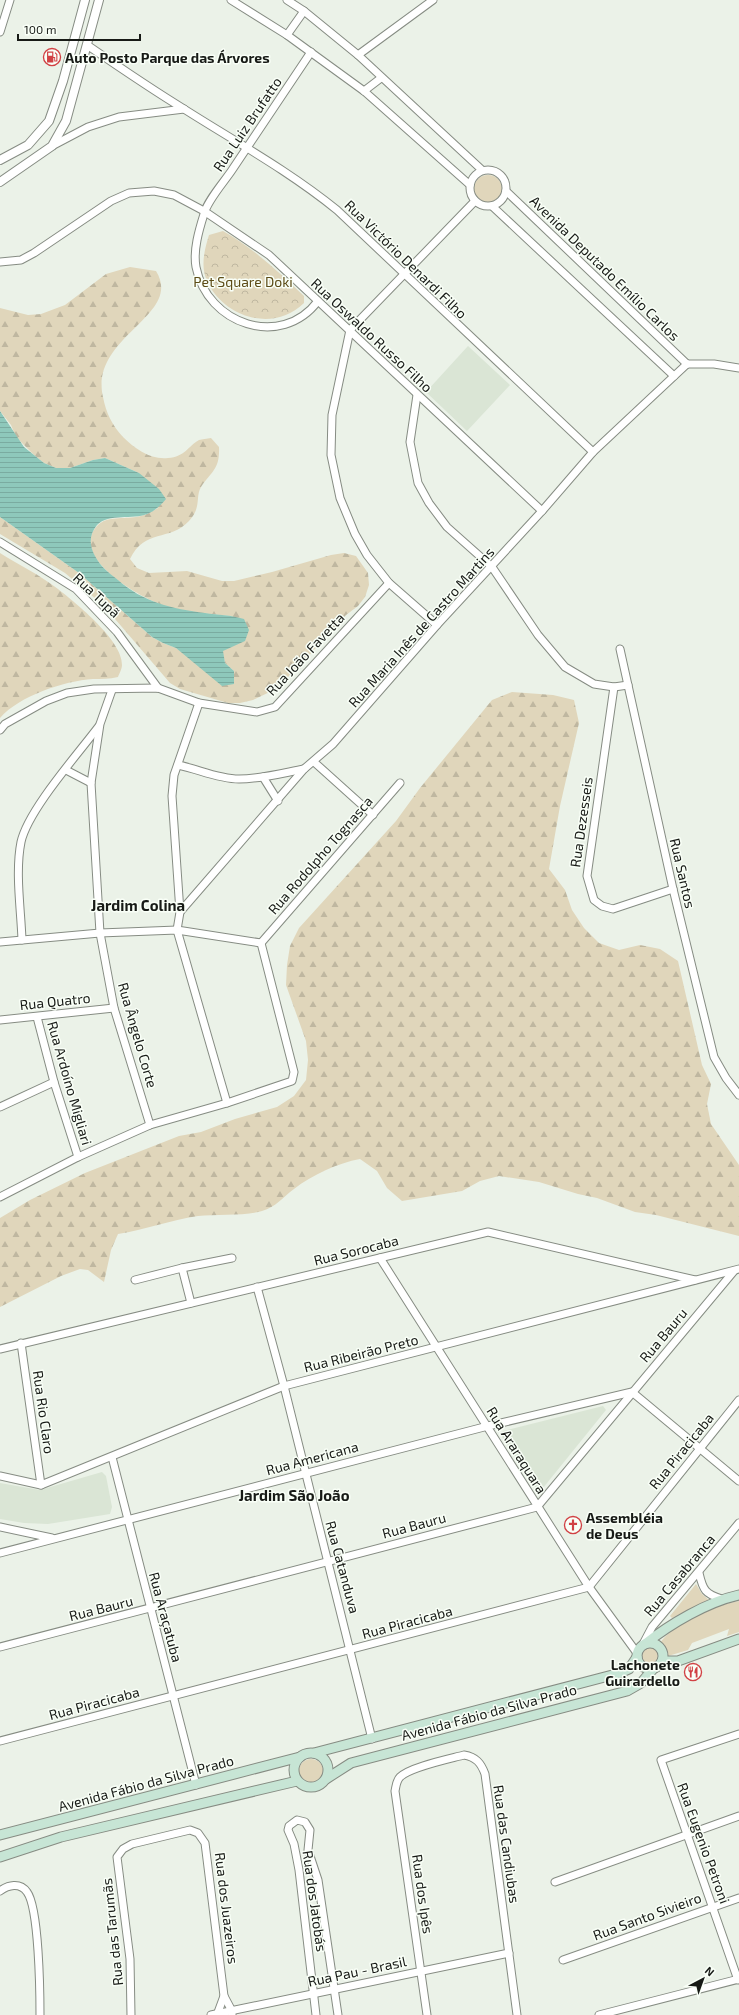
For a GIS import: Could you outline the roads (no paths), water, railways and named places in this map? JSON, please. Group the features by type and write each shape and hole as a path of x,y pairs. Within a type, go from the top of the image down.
{"main road":[{"name":"Avenida Fábio da Silva Prado","path":"314,1753 620,1673 629,1669 640,1650 660,1632 722,1599 739,1595"},
{"path":"662,1661 663,1657 661,1648 654,1643 640,1650 643,1666 654,1668 662,1661 678,1661 739,1640"},
{"name":"Avenida Fábio da Silva Prado","path":"326,1779 351,1763 627,1690 641,1683 654,1668"},
{"path":"306,1753 321,1755 327,1763 328,1768 326,1779 318,1786 312,1788 307,1787 297,1781 294,1776 294,1766 300,1756 306,1753"},
{"name":"Avenida Fábio da Silva Prado","path":"0,1835 300,1756"},
{"path":"0,1857 61,1837 297,1781"}],"street":[{"path":"0,32 10,0"},
{"path":"0,160 28,145 49,122 63,81 85,0"},
{"path":"52,146 66,121 99,0"},
{"path":"230,0 287,35 364,91 470,185"},
{"path":"287,0 304,11 358,55 381,78 482,170"},
{"path":"358,55 433,0"},
{"path":"287,35 304,11"},
{"name":"Rua Victório Denardi Filho","path":"87,45 184,109 248,147 306,185 337,210 404,276 592,452"},
{"name":"Rua Luiz Brufatto","path":"204,211 311,52"},
{"path":"364,91 381,78"},
{"path":"0,182 52,146 88,127 119,117 184,109"},
{"path":"482,170 491,170 500,174 505,182 506,191 501,200 492,206 483,206 475,201 470,194 470,185 474,176 482,170"},
{"name":"Rua Oswaldo Russo Filho","path":"0,262 21,260 34,253 111,201 129,193 154,191 174,195 204,211 269,255 542,511"},
{"name":"Avenida Deputado Emílio Carlos","path":"506,191 687,364"},
{"path":"437,625 389,584 367,555 355,534 340,498 331,455 332,415 350,330 404,276 475,201"},
{"path":"492,206 674,376"},
{"path":"204,211 195,252 196,266 199,280 208,296 222,311 240,322 258,328 280,326 296,321 310,312 318,301"},
{"path":"687,364 714,364 739,368"},
{"name":"Rua Maria Inês de Castro Martins","path":"180,912 278,801 304,769 314,762 333,744 437,625 542,511 592,452 687,364"},
{"path":"417,395 410,442 418,483 429,503 447,527 492,567 538,634 565,667 594,684 614,687 628,685"},
{"name":"Rua Tupã","path":"0,542 76,589 117,632 158,688"},
{"name":"Rua João Favetta","path":"0,730 5,724 46,701 67,694 94,689 112,690 158,688 199,703 257,712 275,707 389,584"},
{"name":"Rua Santos","path":"620,649 714,1058 739,1095"},
{"name":"Rua Dezesseis","path":"614,687 587,876 590,889 594,900 602,906 613,909 674,889"},
{"name":"Rua Ângelo Corte","path":"112,690 100,724 91,784 100,933 114,1008 150,1125"},
{"path":"199,703 174,775 172,796 180,912 177,930 227,1103"},
{"path":"22,940 19,861 21,842 28,824 100,724"},
{"path":"314,762 373,815"},
{"path":"178,765 215,776 238,779 263,777 304,769"},
{"path":"66,770 91,784"},
{"path":"263,777 278,801"},
{"name":"Rua Rodolpho Tognasca","path":"261,943 400,783"},
{"path":"0,942 100,933 177,930 261,943 294,1072 292,1081 227,1103 150,1125 78,1157 0,1197"},
{"name":"Rua Quatro","path":"0,1020 114,1008"},
{"name":"Rua Ardoíno Migliari","path":"37,1017 54,1082 78,1157"},
{"path":"0,1108 54,1082"},
{"name":"Rua Sorocaba","path":"0,1349 488,1232 697,1280"},
{"path":"135,1280 182,1268 232,1258"},
{"name":"Rua Araraquara","path":"380,1258 589,1587 640,1650"},
{"path":"182,1268 191,1303"},
{"name":"Rua Ribeirão Preto","path":"41,1485 284,1386 737,1270"},
{"name":"Rua Bauru","path":"0,1647 537,1506 632,1392 737,1270"},
{"name":"Rua Catanduva","path":"257,1287 329,1561 372,1739"},
{"name":"Rua Rio Claro","path":"21,1343 41,1485"},
{"path":"632,1392 739,1481"},
{"name":"Rua Americana","path":"0,1553 488,1426 632,1392"},
{"name":"Rua Piracicaba","path":"0,1741 589,1587 739,1400"},
{"name":"Rua Araçatuba","path":"112,1457 196,1784"},
{"path":"0,1476 41,1485"},
{"name":"Rua Casabranca","path":"640,1650 652,1627 699,1573 739,1523"},
{"path":"0,1526 54,1538"},
{"path":"699,1573 702,1587 710,1596 722,1599"},
{"name":"Rua Eugenio Petroni","path":"739,1734 661,1760 739,1979"},
{"name":"Rua das Candiubas","path":"399,1777 411,1770 464,1755 472,1757 482,1767 485,1774 517,2015"},
{"name":"Rua dos Ipês","path":"399,1777 396,1783 395,1791 427,2015"},
{"path":"554,1882 739,1816"},
{"name":"Rua dos Jatobás","path":"316,2015 299,1870 294,1844 288,1830 289,1826 297,1820 305,1822 310,1830 308,1850 318,1880 334,1988"},
{"name":"Rua dos Juazeiros","path":"123,1849 132,1844 190,1830 198,1833 205,1843 224,1996 232,2013"},
{"name":"Rua das Tarumãs","path":"123,1849 117,1857 130,1959 131,2015"},
{"path":"0,1891 6,1886 15,1885 27,1891 33,1903 40,1974 40,2015"},
{"name":"Rua Santo Sivieiro","path":"563,1960 739,1898"},
{"name":"Rua Pau - Brasil","path":"215,2015 232,2013 334,1988 509,1953"},
{"path":"600,2015 739,1979"},
{"path":"334,1988 338,2015"},
{"name":"Rua dos Juazeiros","path":"215,2015 224,1996"}],"water":[{"path":"0,411 24,447 44,463 56,468 70,468 93,460 105,458 139,473 159,489 166,499 153,511 141,516 108,519 97,525 91,536 93,552 99,563 108,572 128,588 148,599 170,607 244,619 249,630 245,641 223,651 225,663 234,671 234,684 222,686 176,648 152,637 79,573 0,517"}],"place":[{"name":"Auto Posto Parque das Árvores","path":"52,57"},
{"name":"Assembléia de Deus","path":"573,1525"},
{"name":"Lachonete Guirardello","path":"693,1672"}],"district":[{"name":"Jardim Colina","path":"138,905"},
{"name":"Jardim São João","path":"294,1495"}],"park label":[{"name":"Pet Square Doki","path":"243,281"}]}
